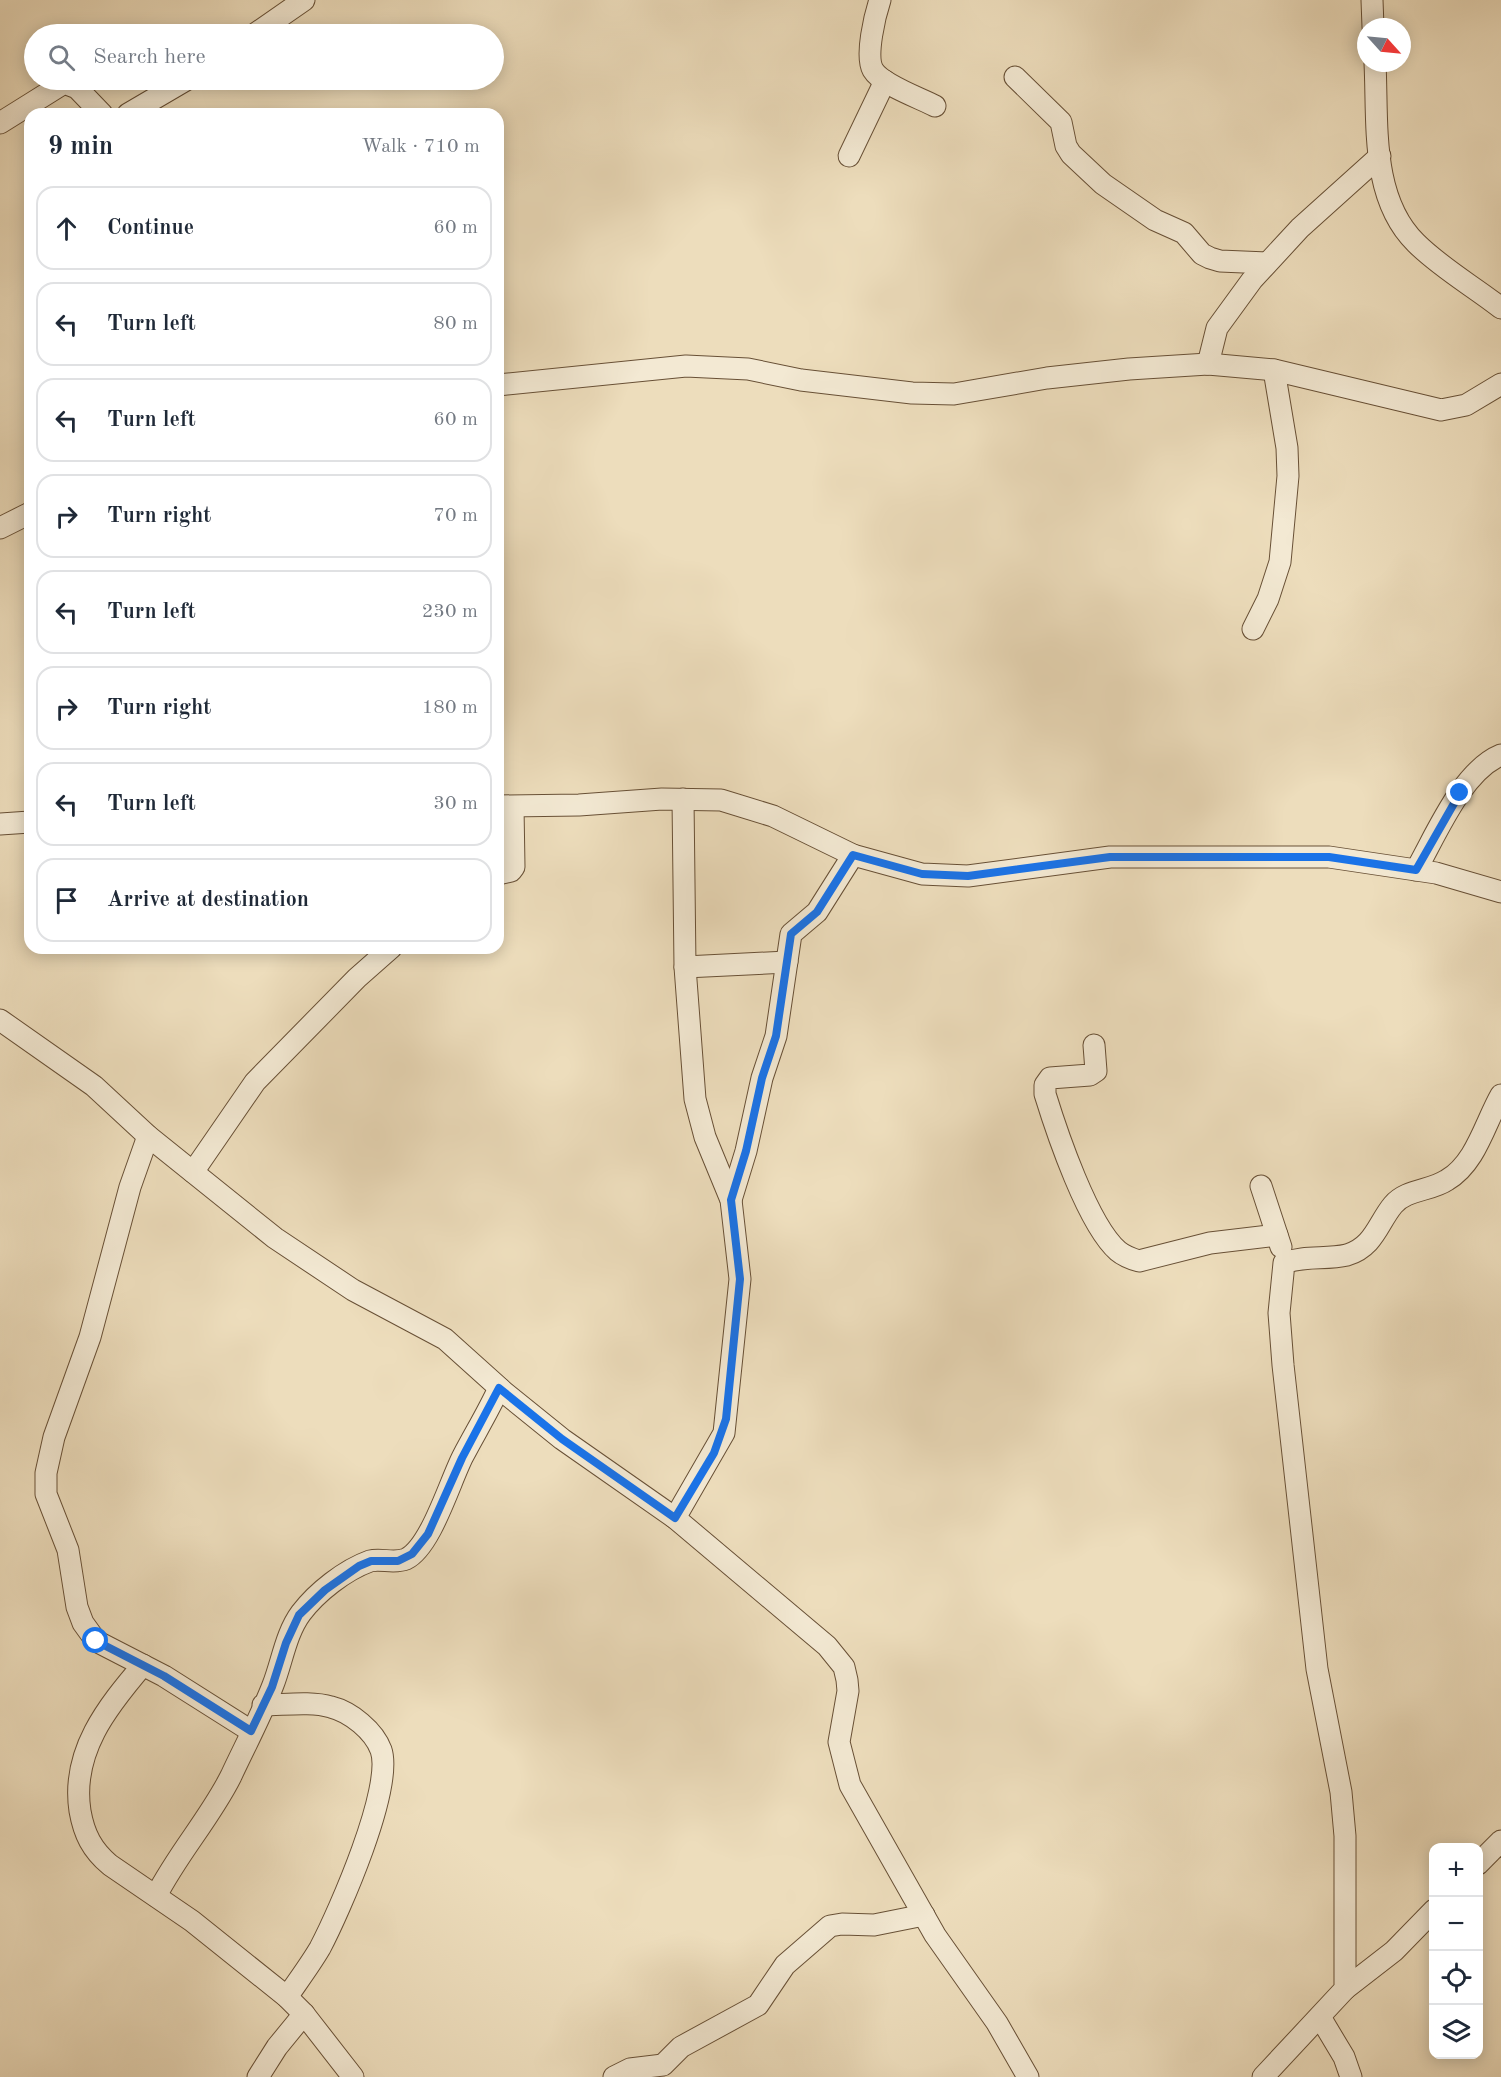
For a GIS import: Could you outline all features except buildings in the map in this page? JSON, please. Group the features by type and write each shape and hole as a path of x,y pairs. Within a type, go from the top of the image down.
{"street":[{"path":"269,24 304,0"},
{"path":"880,0 875,18 870,63 874,71 885,81 935,106"},
{"path":"1372,0 1373,18"},
{"path":"1375,72 1380,156 1388,204 1414,241 1435,260 1501,308"},
{"path":"1016,77 1061,122 1066,146 1071,154 1103,184 1155,220 1184,233 1202,254 1210,258 1220,261 1267,263"},
{"path":"849,156 885,81"},
{"path":"0,123 53,90"},
{"path":"79,90 96,108"},
{"path":"138,108 169,90"},
{"path":"1208,364 1217,328 1225,314 1267,263 1300,228 1380,156"},
{"path":"504,384 686,366 748,369 801,380 912,393 954,394 1047,378 1129,369 1208,364 1274,370 1441,410 1466,405 1501,384"},
{"path":"1253,629 1276,581 1280,562 1288,476 1287,448 1274,370"},
{"path":"0,528 24,516"},
{"path":"1416,870 1460,793 1488,762 1501,755"},
{"path":"504,873 511,871 514,867 506,807 683,799 722,800 747,807 773,816 853,855 922,874 968,876 1110,857 1329,857 1416,870 1501,892"},
{"path":"675,1518 714,1453 726,1419 740,1279 731,1200 705,1137 695,1099 685,966 683,799"},
{"path":"0,824 24,822"},
{"path":"731,1200 746,1151 762,1078 776,1036 794,930 817,912 853,855"},
{"path":"193,1172 255,1082 357,978 384,954"},
{"path":"685,966 787,962"},
{"path":"0,1020 94,1086 148,1136 307,1260 353,1290 446,1339 499,1388 562,1439 675,1518 827,1646 844,1667 848,1691 839,1742 850,1785 924,1916 997,2023 1028,2077"},
{"path":"1094,1046 1096,1071 1090,1074 1050,1078 1045,1085 1045,1094 1063,1150 1092,1210 1118,1250 1139,1261 1210,1243 1277,1235"},
{"path":"1284,1263 1298,1258 1348,1254 1363,1246 1377,1233 1395,1203 1414,1192 1445,1182 1460,1169 1471,1154 1501,1095"},
{"path":"148,1136 130,1187 90,1337 54,1437 46,1473 46,1494 68,1550 72,1585 83,1623 96,1641 143,1665 251,1731"},
{"path":"1261,1186 1284,1263 1279,1313 1282,1365 1317,1669 1341,1792 1345,1836 1345,1989"},
{"path":"156,1896 173,1862 212,1809 263,1706 299,1615 343,1576 359,1566 371,1561 406,1559 422,1542 499,1388"},
{"path":"143,1665 111,1704 83,1754 78,1773 78,1800 85,1835 100,1857 156,1896 287,1997 304,2014 352,2077"},
{"path":"263,1706 332,1707 364,1725 374,1736 382,1751 383,1765 378,1802 340,1904 319,1949 287,1997"},
{"path":"1483,1860 1501,1841"},
{"path":"614,2077 630,2069 663,2065 681,2047 758,2006 786,1965 830,1926 842,1924 874,1926 924,1916"},
{"path":"1263,2077 1345,1989 1394,1951 1429,1916"},
{"path":"258,2077 277,2047 304,2014"},
{"path":"1320,2017 1344,2057 1351,2077"}],"route":[{"path":"96,1641 164,1676 251,1731 272,1687 286,1643 299,1615 325,1590 359,1566 375,1560 398,1561 412,1554 428,1534 462,1458 499,1388 562,1439 675,1518 724,1433 740,1279 731,1200 746,1151 752,1114 776,1036 791,934 817,912 853,855 922,874 968,876 1110,857 1188,859 1329,857 1416,870 1460,793"}]}
